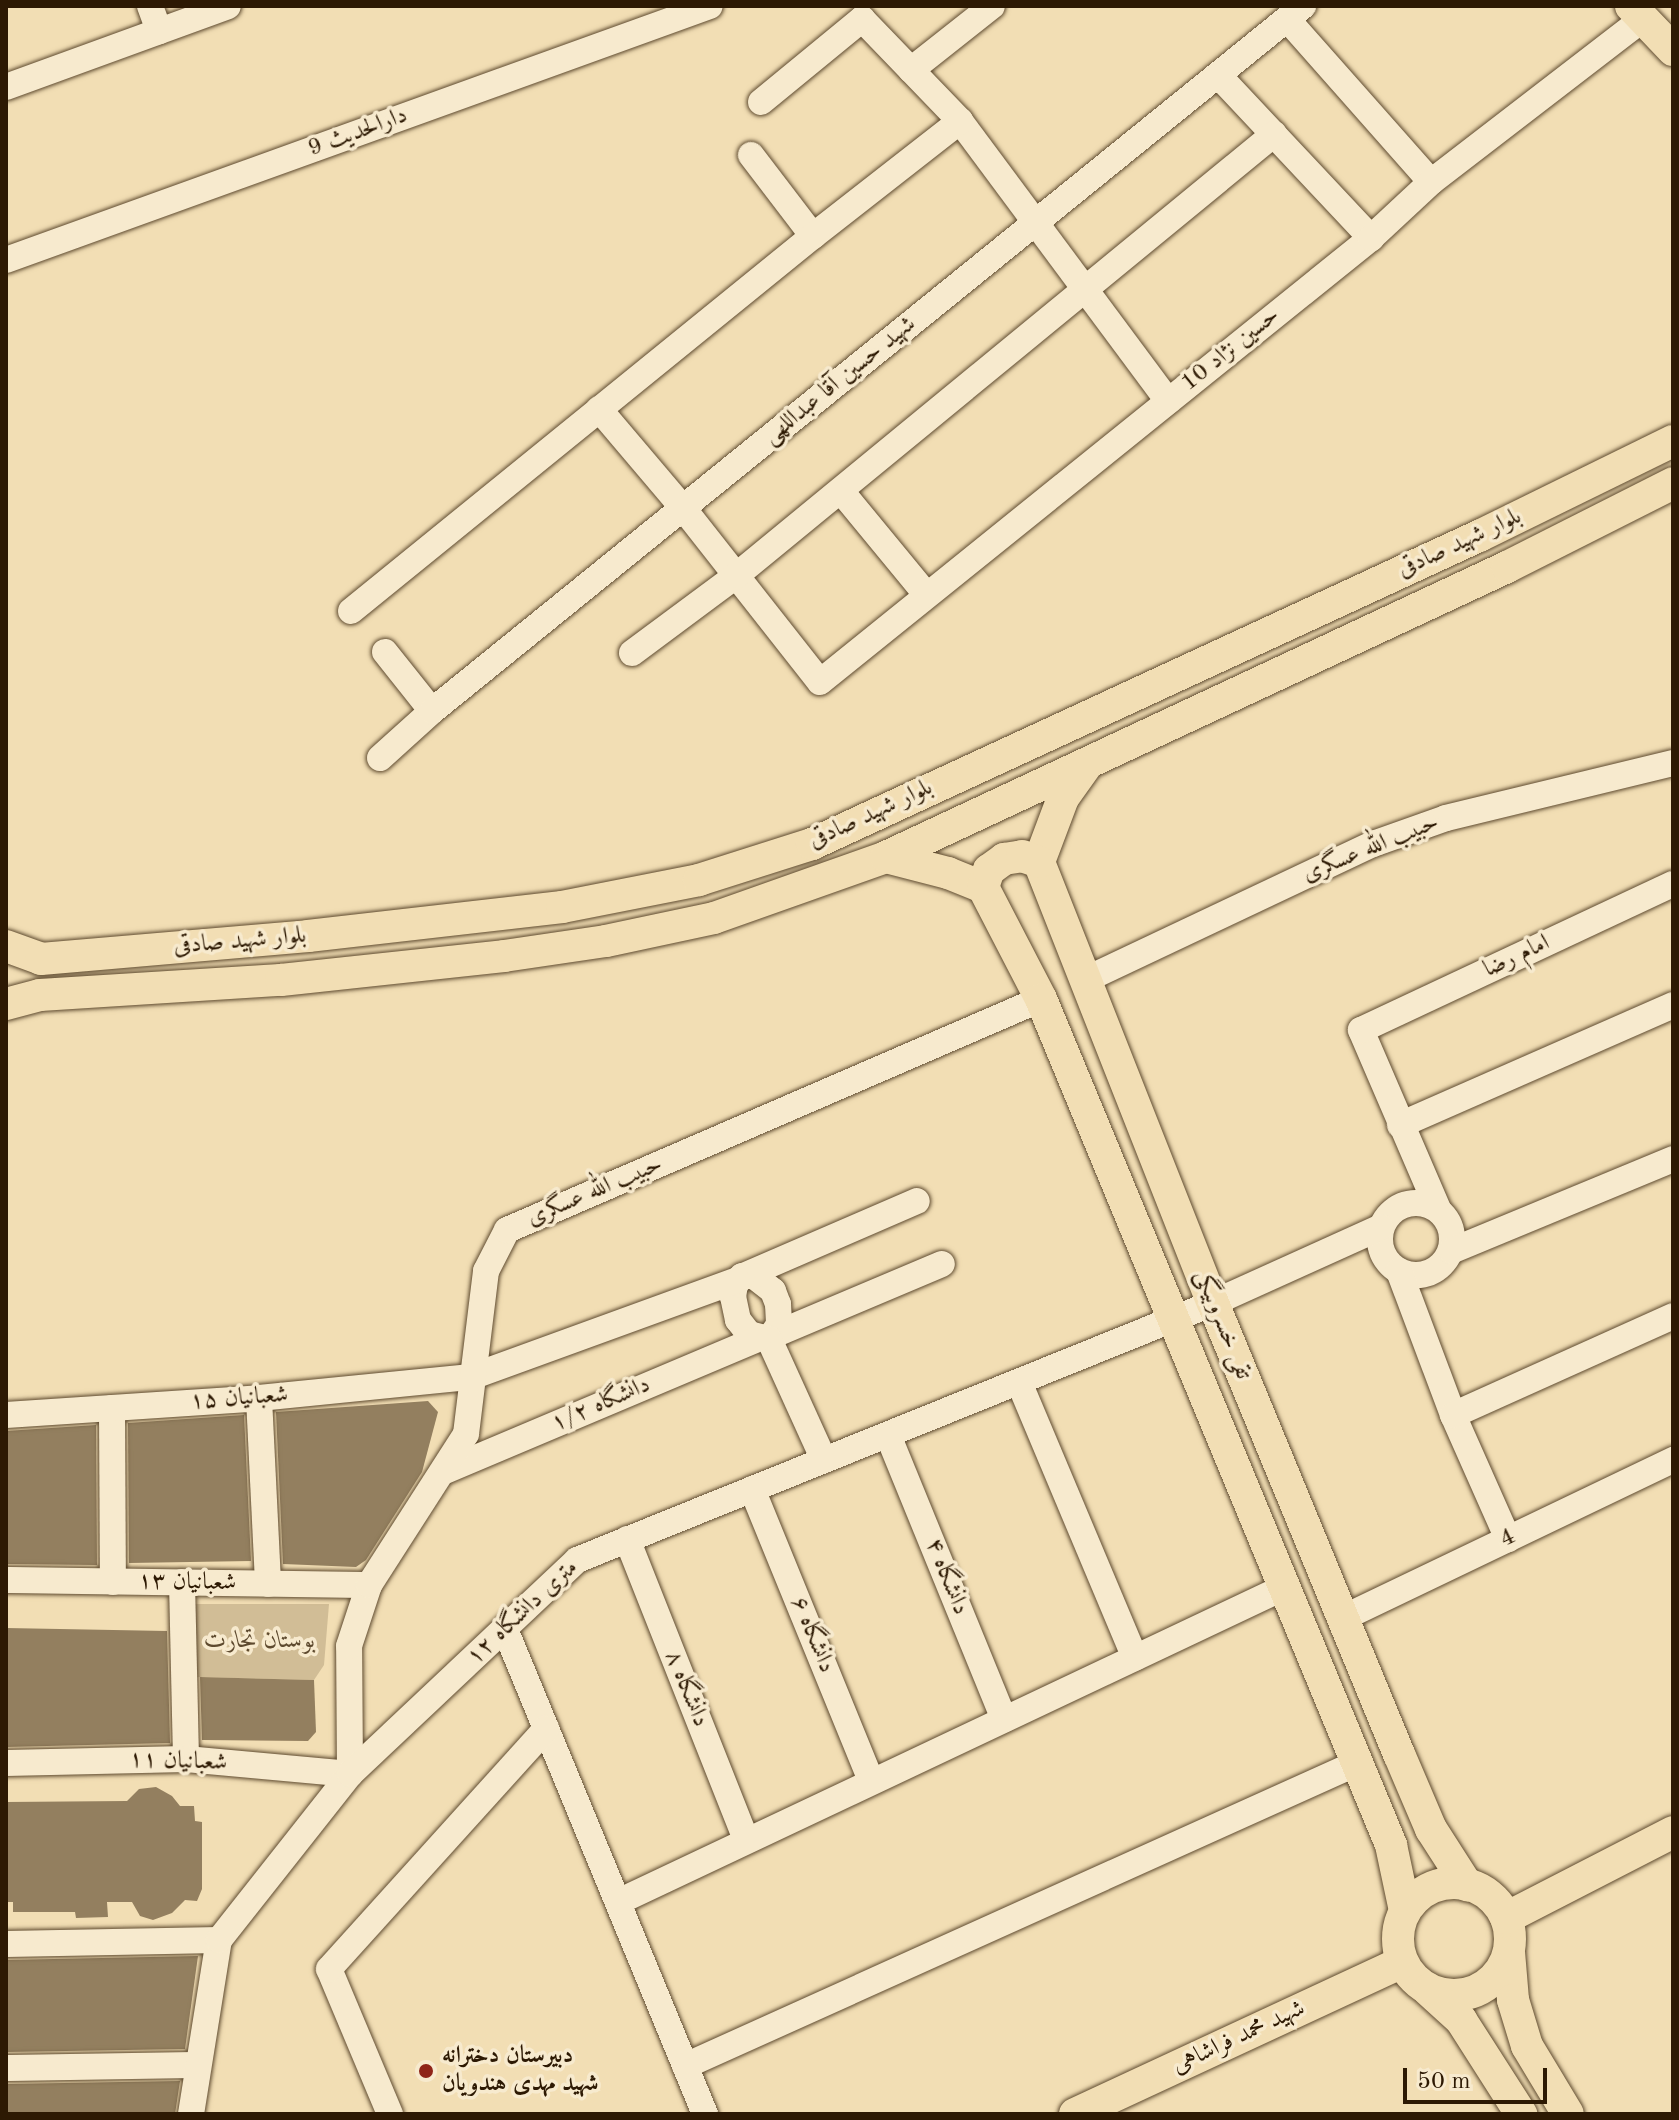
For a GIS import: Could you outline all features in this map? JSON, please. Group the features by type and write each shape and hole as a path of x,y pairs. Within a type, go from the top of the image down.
{"main road":[{"path":"1637,12 1673,50"},
{"name":"بلوار شهید صادقی","path":"6,946 41,959 308,936 562,907 699,880 812,844 1465,542 1673,441"},
{"name":"بلوار شهید صادقی","path":"6,1004 40,995 281,980 606,941 714,918 886,857 1507,567 1673,483"},
{"path":"886,857 948,873 983,887 989,870 1004,859 1022,856 1039,862 1063,798 1089,761"},
{"name":"تقی خسروبیگی","path":"1039,862 1213,1303 1431,1829 1467,1885"},
{"name":"تقی خسروبیگی","path":"983,887 1041,999 1175,1319 1391,1845 1405,1911"},
{"path":"6,962 41,959"},
{"path":"6,994 40,995"},
{"path":"1506,1918 1673,1832"},
{"path":"1521,2114 1461,2020 1402,1962 1398,1937 1405,1911 1431,1888 1467,1885 1497,1903 1506,1918 1513,2000 1527,2046 1568,2114"},
{"path":"1426,1988 1451,1995 1476,1991 1502,1968 1509,1952"},
{"name":"شهید محمد فراشاهی","path":"1075,2114 1402,1962"}],"street":[{"path":"150,6 159,31"},
{"path":"6,87 228,6"},
{"name":"دارالحدیث 9","path":"6,260 710,6"},
{"path":"911,70 992,6"},
{"path":"1295,12 1431,182"},
{"name":"شهید حسین آقا عبداللهی","path":"380,758 432,711 1295,12"},
{"name":"حسین نژاد 10","path":"737,575 820,682 1371,238 1431,182 1637,12"},
{"path":"761,102 862,19 960,121 1168,401"},
{"path":"1218,75 1371,238"},
{"path":"351,611 813,236 960,121"},
{"path":"632,653 737,575 841,491 1274,134"},
{"path":"751,155 813,236"},
{"path":"599,409 737,575"},
{"path":"841,491 926,594"},
{"path":"385,652 432,711"},
{"name":"حبیب الله عسگری","path":"1085,980 1387,839 1446,818 1673,763"},
{"name":"امام رضا","path":"1400,1125 1361,1030 1673,884"},
{"name":"حبیب الله عسگری","path":"350,1774 349,1646 369,1585 466,1434 486,1271 507,1230 1041,999"},
{"path":"1451,1251 1451,1228 1438,1209 1400,1125 1673,1005"},
{"path":"1399,1271 1419,1275 1439,1268 1451,1251 1673,1159"},
{"name":"شعبانیان ۱۵","path":"6,1415 259,1398 471,1377 742,1277 917,1201"},
{"path":"1438,1209 1416,1202 1394,1209 1381,1227 1379,1242 1384,1257 1399,1271 1453,1415 1508,1539"},
{"name":"۱۲ متری دانشگاه","path":"191,2114 196,2065 219,1940 350,1774 577,1560 1175,1319 1381,1227"},
{"name":"دانشگاه ۱/۲","path":"445,1471 942,1264"},
{"path":"768,1337 780,1316 773,1291 764,1281 742,1277 733,1297 738,1320 768,1337 824,1460"},
{"path":"1453,1415 1673,1316"},
{"path":"1019,1382 1135,1658"},
{"path":"259,1398 268,1584"},
{"path":"112,1408 113,1582"},
{"name":"دانشگاه ۴","path":"888,1435 1004,1719"},
{"name":"4","path":"1343,1618 1673,1460"},
{"name":"دانشگاه ۶","path":"752,1489 871,1781"},
{"name":"دانشگاه ۸","path":"627,1539 746,1840"},
{"name":"شعبانیان ۱۳","path":"6,1580 369,1585"},
{"path":"182,1582 186,1759"},
{"path":"618,1902 1285,1587"},
{"path":"505,1629 705,2114"},
{"path":"390,2114 329,1969 546,1729"},
{"name":"شعبانیان ۱۱","path":"6,1763 186,1759 350,1774"},
{"path":"685,2066 1357,1763"},
{"path":"6,1944 219,1940"},
{"path":"6,2068 196,2065"}],"green space":[{"name":"بوستان تجارت","path":"192,1604 329,1604 324,1665 314,1680 195,1677"}],"building":[{"path":"428,1401 438,1412 422,1472 366,1560 356,1567 283,1564 276,1412"},
{"path":"244,1415 251,1561 129,1563 128,1423"},
{"path":"96,1425 97,1565 6,1564 6,1431"},
{"path":"6,1628 167,1631 170,1743 6,1747"},
{"path":"200,1677 314,1680 316,1732 308,1741 202,1740"},
{"path":"156,1787 172,1796 180,1806 194,1806 195,1821 202,1822 202,1889 197,1901 185,1900 172,1913 153,1920 140,1916 132,1902 107,1902 108,1917 76,1918 75,1912 13,1912 13,1902 6,1902 6,1802 127,1801 139,1789"},
{"path":"198,1956 185,2049 6,2052 6,1960"},
{"path":"180,2081 175,2114 6,2114 6,2084"}],"place":[{"name":"دبیرستان دخترانه شهید مهدی هندویان","path":"426,2071"}]}
